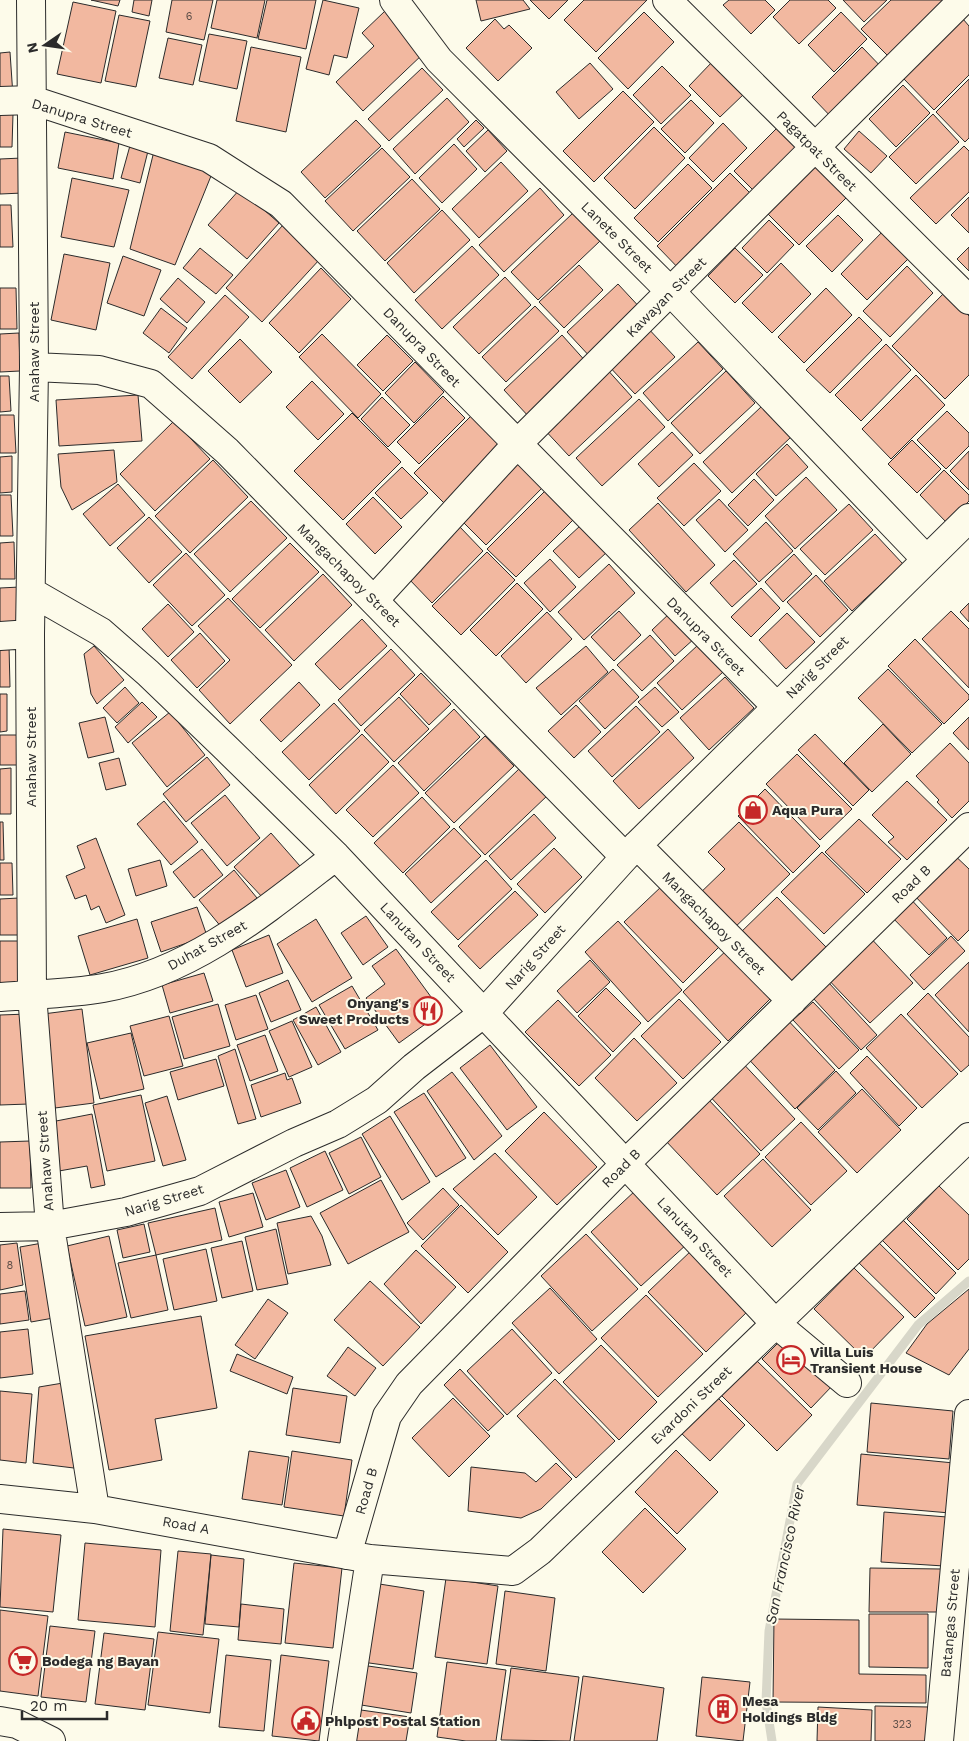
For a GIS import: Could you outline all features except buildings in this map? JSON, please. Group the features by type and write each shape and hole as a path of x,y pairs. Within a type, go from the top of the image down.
{"street":[{"name":"Anahaw Street","path":"31,0 34,367 30,634 32,994 50,1226 95,1509"},
{"name":"Lanete Street","path":"394,0 439,60 671,292 926,559"},
{"name":"Pagatpat Street","path":"667,0 969,300"},
{"name":"Kawayan Street","path":"374,600 517,444 964,2"},
{"name":"Danupra Street","path":"0,101 32,100 209,158 282,204 777,707"},
{"name":"Mangachapoy Street","path":"34,367 99,370 151,384 227,451 374,600 631,851 792,1001"},
{"name":"Narig Street","path":"0,1227 50,1226 126,1212 200,1191 263,1161 294,1143 338,1124 377,1100 414,1067 484,1013 631,851 969,518"},
{"name":"Lanutan Street","path":"32,593 100,632 148,673 336,856 775,1324 847,1382"},
{"path":"0,636 30,634"},
{"name":"Road B","path":"342,1741 359,1557 387,1416 404,1392 626,1163 969,828"},
{"name":"Duhat Street","path":"0,997 103,988 152,974 192,956 255,919 336,856"},
{"name":"Evardoni Street","path":"359,1557 513,1571 540,1552 969,1137"},
{"name":"Batangas Street","path":"939,1741 969,1414"},
{"name":"Road A","path":"0,1499 95,1509 359,1557"},
{"path":"0,1721 17,1724 51,1741"}],"waterway":[{"name":"San Francisco River","path":"772,1741 766,1702 769,1631 797,1484 918,1325 969,1281"}],"place":[{"name":"Aqua Pura","path":"753,810"},
{"name":"Onyang's Sweet Products","path":"428,1011"},
{"name":"Villa Luis Transient House","path":"791,1360"},
{"name":"Bodega ng Bayan","path":"23,1661"},
{"name":"Mesa Holdings Bldg","path":"723,1709"},
{"name":"Phlpost Postal Station","path":"306,1721"}]}
